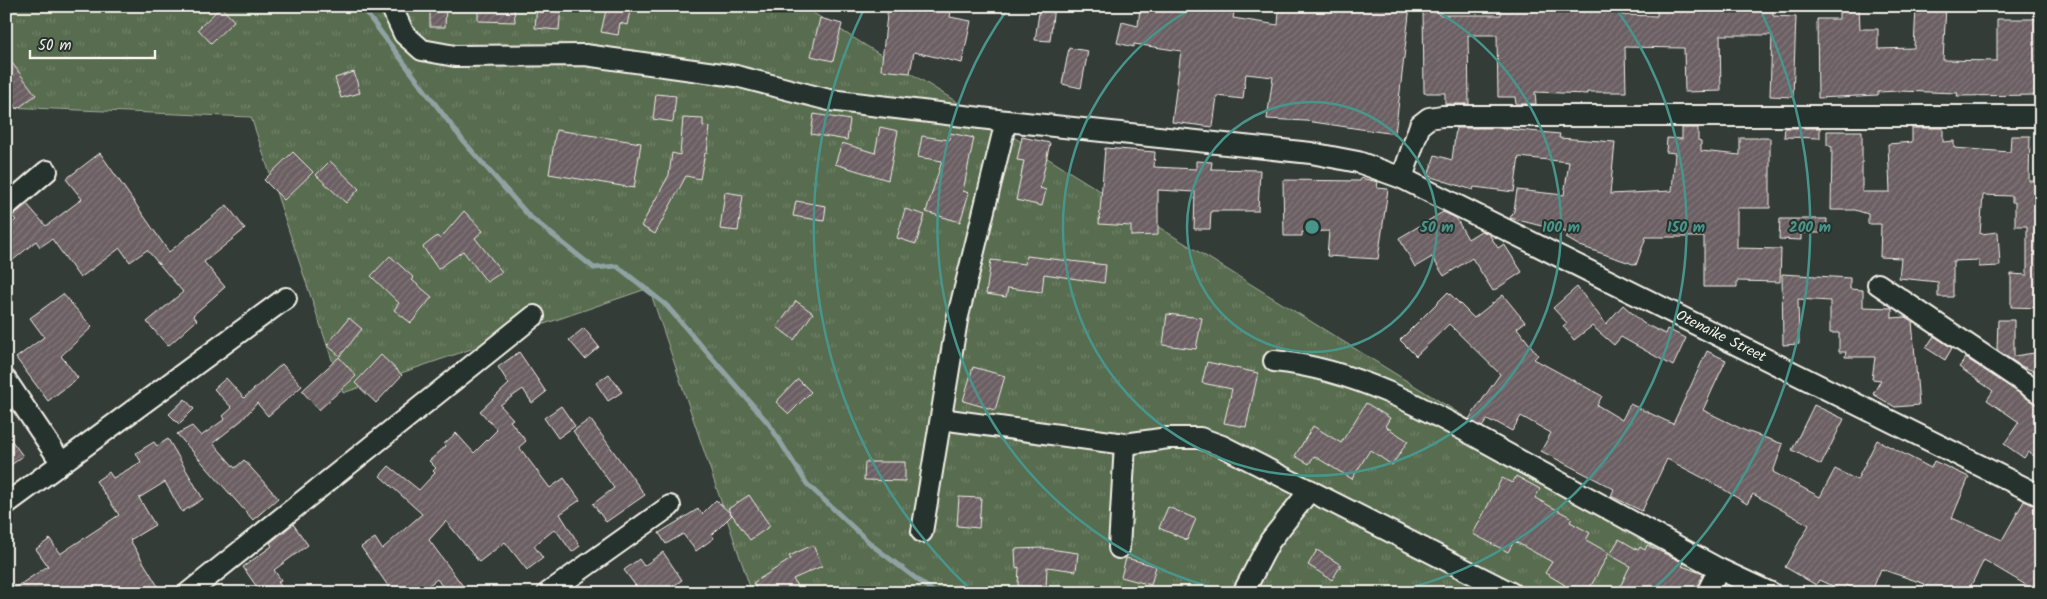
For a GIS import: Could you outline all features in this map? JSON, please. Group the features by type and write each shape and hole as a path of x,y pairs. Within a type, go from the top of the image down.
{"street":[{"name":"Otenaike Street","path":"391,6 404,34 422,50 455,56 584,56 736,76 830,100 1006,121 1311,153 1358,162 1402,178 2041,496"},
{"path":"1402,178 1420,125 1429,118 1442,116 2041,116"},
{"path":"922,532 957,320 1006,121"},
{"path":"6,206 48,171"},
{"path":"1878,284 2041,394"},
{"path":"6,504 286,298"},
{"path":"188,593 534,316"},
{"path":"1274,360 1300,363 1341,373 1406,399 1719,569 1771,593"},
{"path":"6,380 61,462"},
{"path":"941,419 1125,444 1168,438 1200,438 1222,446 1310,490 1488,588 1512,593"},
{"path":"1119,548 1125,444"},
{"path":"1243,593 1270,541 1310,490"},
{"path":"548,593 670,506"},
{"path":"1707,593 1719,569"}],"green space":[{"path":"6,6 802,6 1749,593 752,593 649,288 343,393 251,117 6,107"}],"building":[{"path":"430,6 446,6 445,27 430,27"},
{"path":"478,6 514,6 515,22 478,21"},
{"path":"537,6 561,6 559,30 535,28"},
{"path":"607,6 631,6 627,25 620,23 618,35 601,32"},
{"path":"888,6 952,6 950,17 971,21 962,63 914,52 910,73 881,70"},
{"path":"1040,6 1054,6 1050,41 1035,40"},
{"path":"1154,6 1195,10 1195,6 1235,6 1233,18 1278,25 1279,10 1292,10 1293,6 1410,6 1395,134 1306,121 1267,119 1273,77 1246,74 1243,99 1217,96 1213,127 1172,122 1181,51 1134,44 1134,47 1117,43 1122,22 1138,26 1140,8 1154,9"},
{"path":"1423,6 1438,6 1438,14 1441,15 1501,15 1501,6 1622,6 1622,15 1657,16 1657,6 1773,6 1773,16 1796,17 1793,97 1770,96 1772,35 1720,35 1721,91 1685,92 1684,48 1625,47 1626,92 1587,92 1587,94 1535,92 1536,104 1516,104 1515,97 1498,97 1497,35 1468,35 1469,104 1445,104 1445,93 1424,93"},
{"path":"1839,6 1859,6 1860,29 1878,29 1878,49 1914,48 1916,6 1946,6 1943,60 1997,61 1997,19 2039,19 2040,95 1957,96 1958,93 1899,91 1878,92 1878,95 1818,98 1817,19 1839,19"},
{"path":"221,7 234,21 211,43 198,29"},
{"path":"820,18 842,24 833,61 811,56"},
{"path":"1069,48 1088,51 1081,88 1062,84"},
{"path":"6,55 36,95 17,109 6,94"},
{"path":"354,72 360,93 341,98 335,78"},
{"path":"656,94 676,96 673,122 653,119"},
{"path":"814,114 850,120 847,140 811,134"},
{"path":"683,118 703,119 703,126 710,127 707,153 705,153 700,179 686,176 655,234 641,226 669,175 672,153 680,155"},
{"path":"880,127 898,131 888,180 835,164 842,143 875,153"},
{"path":"1456,128 1498,128 1560,134 1559,138 1615,142 1610,194 1672,191 1675,153 1666,152 1667,138 1682,139 1682,128 1698,128 1698,140 1701,141 1701,151 1740,155 1740,138 1770,138 1770,208 1737,208 1737,248 1781,249 1780,282 1737,281 1737,287 1704,287 1704,237 1646,237 1636,265 1580,246 1566,238 1569,233 1510,218 1514,211 1517,190 1564,195 1569,162 1519,157 1514,192 1474,187 1473,190 1428,176 1435,155 1452,160"},
{"path":"1785,128 1820,128 1820,138 1784,137"},
{"path":"1912,128 1943,128 1943,142 1954,141 1954,148 2010,152 2011,136 2030,136 2029,181 2041,181 2041,308 2011,307 2011,274 2027,275 2027,226 2015,226 2015,202 2012,202 2012,196 1983,195 1980,234 1998,232 2000,266 1979,267 1979,260 1953,261 1953,297 1938,297 1938,282 1899,278 1901,258 1880,257 1881,224 1868,224 1868,214 1855,210 1831,210 1832,147 1827,145 1827,131 1862,131 1862,192 1890,192 1888,144 1912,142"},
{"path":"556,130 641,143 634,188 549,174"},
{"path":"950,133 974,138 963,191 969,193 960,222 926,212 942,161 918,157 922,136 949,140"},
{"path":"1022,137 1050,143 1040,188 1046,190 1042,206 1016,200 1024,161 1017,160"},
{"path":"1105,148 1155,152 1154,167 1196,169 1196,161 1212,162 1211,169 1260,170 1258,211 1211,211 1210,229 1194,229 1195,192 1158,190 1158,235 1131,236 1131,226 1099,224"},
{"path":"293,152 313,172 284,200 264,180"},
{"path":"100,153 169,252 227,205 245,229 204,262 225,287 193,315 197,320 168,346 147,322 183,292 147,250 130,262 120,248 80,278 52,239 40,247 36,241 6,266 6,228 16,220 12,216 27,204 46,226 82,199 66,179"},
{"path":"330,161 359,189 346,203 316,175"},
{"path":"1361,178 1378,182 1377,188 1388,189 1378,259 1327,256 1329,231 1302,232 1302,236 1284,236 1283,180 1360,181"},
{"path":"725,192 743,195 738,231 720,229"},
{"path":"796,201 826,206 824,221 793,216"},
{"path":"905,209 925,215 916,244 897,238"},
{"path":"464,211 483,231 475,238 502,272 487,282 463,251 438,269 423,247 437,236 440,239"},
{"path":"1443,212 1456,218 1468,239 1481,231 1489,234 1498,248 1504,244 1522,272 1493,291 1472,258 1444,276 1432,257 1415,267 1399,238"},
{"path":"1780,219 1827,219 1826,233 1801,233 1801,240 1779,239"},
{"path":"390,256 414,278 412,280 432,297 411,323 394,310 399,303 371,276"},
{"path":"1026,256 1106,265 1104,283 1044,274 1042,292 1008,288 1006,297 986,294 991,260 1025,264"},
{"path":"1782,274 1850,278 1850,289 1863,290 1863,307 1892,308 1892,318 1905,317 1912,321 1919,405 1895,407 1873,394 1881,380 1872,379 1875,357 1845,357 1846,352 1839,352 1839,333 1830,333 1830,301 1798,299 1799,344 1783,345"},
{"path":"1577,287 1606,324 1623,305 1643,323 1665,334 1667,329 1686,338 1673,366 1621,337 1614,345 1592,326 1574,340 1563,326 1567,323 1553,308"},
{"path":"1448,292 1474,318 1503,295 1525,322 1517,328 1538,355 1534,359 1602,396 1597,405 1622,420 1630,404 1673,424 1707,351 1726,360 1703,410 1746,431 1783,444 1773,472 1820,497 1835,469 1857,480 1877,440 1931,468 1934,461 1969,477 1952,518 2002,540 2024,501 2041,508 2041,588 2034,584 2031,588 1984,560 1967,593 1921,593 1925,584 1881,569 1871,593 1863,593 1846,585 1843,591 1819,580 1816,585 1785,567 1809,525 1753,494 1747,504 1720,487 1667,459 1642,511 1611,496 1614,489 1541,451 1551,433 1521,416 1512,431 1494,421 1493,423 1487,420 1482,427 1469,419 1500,374 1449,324 1416,356 1400,340"},
{"path":"63,294 92,327 61,356 78,378 48,401 16,358 44,337 30,318"},
{"path":"796,301 813,313 794,340 777,327"},
{"path":"1167,314 1202,318 1196,349 1163,345"},
{"path":"349,318 362,329 340,356 327,345"},
{"path":"1998,320 2014,320 2014,356 2041,352 2041,369 2031,370 2021,366 1997,350"},
{"path":"584,328 599,347 585,359 569,340"},
{"path":"1934,336 1952,348 1945,360 1926,348"},
{"path":"519,352 546,392 532,403 523,389 500,405 513,419 510,421 526,441 519,447 550,488 564,478 580,500 560,514 580,546 572,552 555,529 534,546 543,558 527,570 505,542 479,562 446,521 429,540 468,593 447,593 437,579 419,593 393,593 361,547 375,538 382,549 422,514 380,476 389,466 419,490 435,473 433,471 436,468 429,461 446,446 444,444 456,433 474,453 497,430 480,411 509,384 498,367"},
{"path":"381,355 402,375 376,403 355,383"},
{"path":"339,357 356,376 319,410 302,391"},
{"path":"1966,358 2041,407 2041,460 2028,452 2024,458 2004,444 2019,422 1987,400 1993,391 1959,367"},
{"path":"1207,362 1258,373 1246,427 1224,423 1232,389 1202,383"},
{"path":"282,364 302,386 268,416 257,403 242,420 213,443 235,468 244,460 278,498 253,520 177,434 192,426 201,436 225,419 223,416 232,408 214,389 226,378 244,398"},
{"path":"973,367 1005,376 995,410 963,401"},
{"path":"609,374 622,392 608,401 596,383"},
{"path":"798,379 811,392 789,414 776,402"},
{"path":"185,399 194,409 179,424 169,414"},
{"path":"1366,403 1390,418 1385,426 1408,441 1392,465 1370,450 1352,479 1314,456 1309,464 1295,456 1313,426 1341,443"},
{"path":"1814,405 1844,419 1821,465 1792,450"},
{"path":"561,406 575,426 558,438 544,418"},
{"path":"590,419 645,495 606,522 593,504 614,488 573,431"},
{"path":"6,433 23,456 6,469"},
{"path":"168,439 203,499 182,512 165,482 139,498 155,525 130,540 162,593 89,593 86,588 77,593 7,593 48,566 36,549 50,539 60,554 119,515 96,481 109,472 113,478 141,462 136,453 154,442 157,446"},
{"path":"865,462 905,462 905,481 864,480"},
{"path":"1516,476 1540,489 1535,498 1572,518 1570,522 1590,533 1586,540 1609,553 1587,593 1561,593 1565,585 1545,573 1552,562 1514,541 1508,552 1473,534 1502,478 1512,483"},
{"path":"749,495 770,526 750,540 728,509"},
{"path":"959,497 981,498 979,528 957,526"},
{"path":"716,500 732,515 712,535 714,538 696,551 683,534 666,544 659,533 698,509 702,514"},
{"path":"1168,507 1196,519 1187,540 1159,528"},
{"path":"293,524 308,545 274,570 281,580 278,582 286,593 261,593 243,567 272,546 270,543"},
{"path":"1619,539 1638,550 1640,547 1645,550 1647,545 1684,563 1682,566 1703,574 1695,593 1617,593 1630,566 1610,555"},
{"path":"813,545 822,566 793,579 797,586 787,593 759,593 753,583 791,559 789,556"},
{"path":"1042,548 1078,553 1076,571 1047,567 1046,587 1018,586 1019,567 1016,568 1015,549"},
{"path":"1317,550 1341,565 1332,580 1308,565"},
{"path":"663,552 682,580 664,593 641,593 624,570 639,559 644,566"},
{"path":"1126,558 1156,566 1151,585 1121,577"}],"waterway":[{"path":"361,6 464,142 529,216 594,268 617,266 666,305 769,424 807,484 873,546 935,593"}]}
